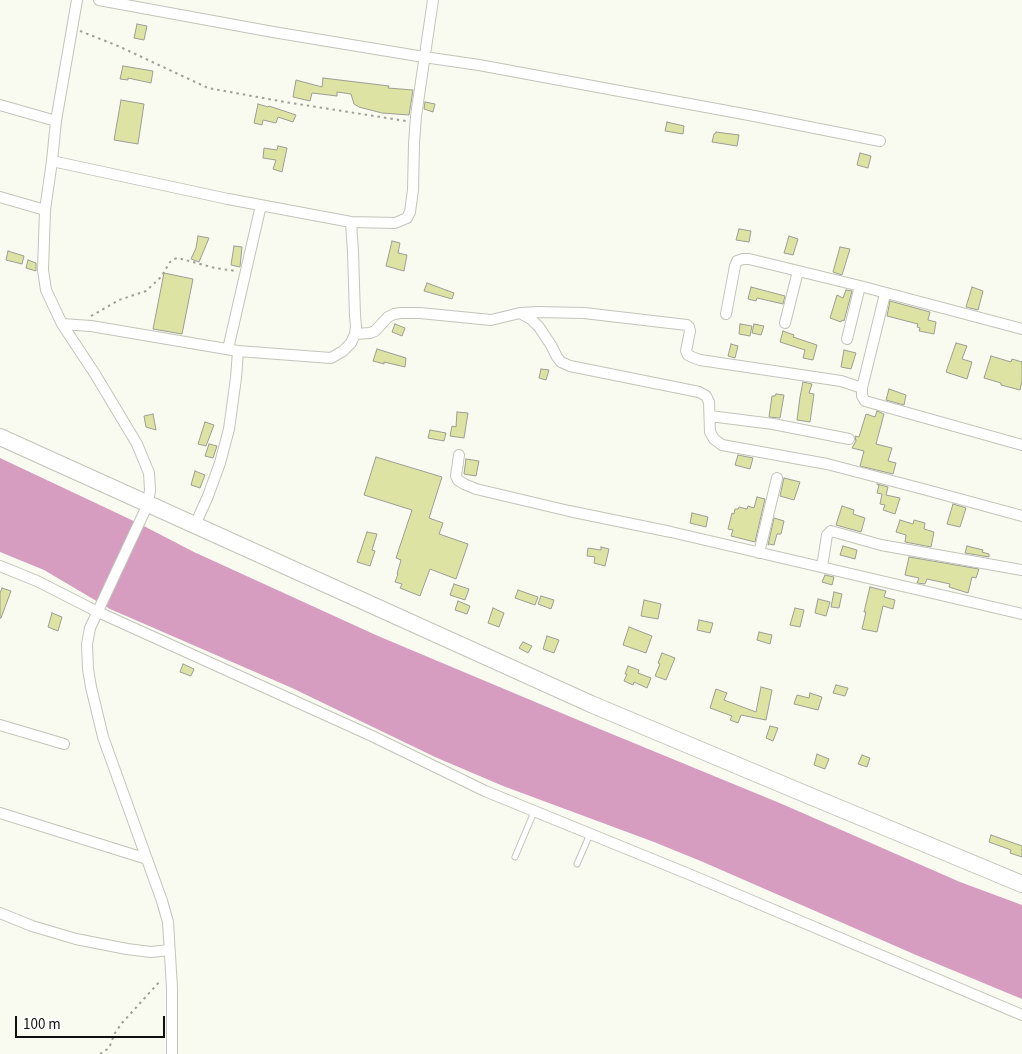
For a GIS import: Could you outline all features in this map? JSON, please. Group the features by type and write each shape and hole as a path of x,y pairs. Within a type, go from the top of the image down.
{"main road":[{"path":"0,437 146,509 194,525 591,704 1022,884"}],"street":[{"path":"76,0 56,121 45,210 42,270 46,290 62,324 137,444 149,473 150,490 146,509 90,628 86,644 90,687 103,737 168,922 172,988 172,1054"},
{"path":"99,0 274,32 479,65 880,141"},
{"path":"52,161 351,222 394,223 407,218 410,212 413,190 416,122 433,0"},
{"path":"0,105 56,121"},
{"path":"0,198 45,210"},
{"path":"194,525 208,496 220,463 229,428 232,404 233,350 246,272 261,205"},
{"path":"62,324 101,327 233,350 331,358 343,352 351,343 355,334 351,222"},
{"path":"726,314 737,261 749,259 1022,329"},
{"path":"785,323 798,271"},
{"path":"847,339 860,286"},
{"path":"885,294 862,388 862,396 865,401 1022,445"},
{"path":"355,334 370,333 378,328 388,317 401,313 491,320 520,313 584,312 687,326 690,331 686,351 688,355 700,360 841,381 862,388"},
{"path":"520,313 531,319 539,327 557,357 570,366 699,392 706,396 709,402 710,432 714,440 722,445 827,464 1022,516"},
{"path":"710,416 773,424 850,438"},
{"path":"459,454 456,476 464,484 476,489 671,532 1022,614"},
{"path":"759,553 777,478"},
{"path":"822,567 826,534 831,532 881,545 1022,570"},
{"path":"0,566 38,581 372,736 484,791 692,875 1022,1015"},
{"path":"0,724 64,744"},
{"path":"0,813 147,859"},
{"path":"0,913 32,926 76,939 151,952 170,950"}],"lane":[{"path":"515,857 534,811"},
{"path":"577,864 590,834"}],"path":[{"path":"72,28 118,46 208,88 416,122"},
{"path":"76,325 112,303 146,291 161,277 174,259 178,258 215,268 246,272"},
{"path":"100,1054 109,1048 115,1033 170,972"}],"shaded area":[{"path":"0,458 138,523 194,552 378,636 782,804 960,882 1022,905 1022,999 703,862 503,786 435,757 292,688 110,609 44,570 0,552"}],"building":[{"path":"137,24 147,26 144,40 134,38"},
{"path":"123,66 153,71 151,83 128,78 128,80 120,79"},
{"path":"323,78 413,90 409,115 382,113 359,107 354,104 351,94 337,92 337,96 312,93 310,101 293,97 296,80 322,87"},
{"path":"121,100 144,104 138,144 114,140"},
{"path":"425,102 435,104 433,112 424,109"},
{"path":"258,104 296,115 293,122 278,117 276,123 263,120 262,125 254,123"},
{"path":"667,122 684,126 683,134 665,131"},
{"path":"716,132 739,135 737,146 712,142"},
{"path":"278,146 287,148 282,172 273,169 276,160 263,158 264,148 277,150"},
{"path":"860,153 871,156 868,168 857,165"},
{"path":"739,229 751,231 749,242 736,240"},
{"path":"198,236 209,238 199,262 191,259 196,248"},
{"path":"789,236 798,239 793,255 784,253"},
{"path":"392,241 400,243 398,253 407,255 404,271 386,266"},
{"path":"234,246 242,247 240,267 231,265"},
{"path":"840,247 850,249 842,275 833,272"},
{"path":"8,251 24,256 22,264 6,260"},
{"path":"28,260 36,263 36,271 26,268"},
{"path":"164,273 193,279 182,334 153,329"},
{"path":"427,283 454,293 452,299 424,291"},
{"path":"751,287 785,296 783,304 757,298 756,301 748,299"},
{"path":"972,287 983,291 978,310 966,307"},
{"path":"846,290 852,291 844,321 842,320 841,322 830,318 837,295 843,298"},
{"path":"890,301 930,312 928,320 936,322 934,334 919,331 918,324 887,316"},
{"path":"395,324 405,328 402,336 392,332"},
{"path":"740,324 752,326 750,336 739,334"},
{"path":"754,324 764,326 761,335 752,333"},
{"path":"783,331 794,335 793,337 817,345 813,360 803,358 805,350 780,342"},
{"path":"956,343 967,346 962,359 972,362 967,379 946,372"},
{"path":"731,344 738,346 735,358 728,356"},
{"path":"377,349 406,358 405,367 373,361"},
{"path":"844,350 856,353 851,369 841,367"},
{"path":"991,356 1011,362 1012,359 1022,362 1020,390 984,378"},
{"path":"541,369 549,370 546,380 539,378"},
{"path":"803,382 812,384 809,393 814,394 810,422 797,420"},
{"path":"889,389 906,395 904,405 886,400"},
{"path":"776,394 784,395 780,418 769,417 772,396"},
{"path":"877,411 884,414 876,444 892,448 888,461 896,463 893,474 860,466 864,451 852,448 856,441 855,436 859,437 866,414 875,417"},
{"path":"457,412 468,413 464,438 450,436 452,426 456,427"},
{"path":"153,414 156,430 146,427 144,416"},
{"path":"205,422 214,425 206,446 198,444"},
{"path":"430,430 446,433 444,441 428,438"},
{"path":"209,444 217,446 213,458 205,456"},
{"path":"738,455 753,458 750,469 735,465"},
{"path":"376,457 442,477 429,518 443,523 439,534 468,544 456,579 430,569 420,596 400,588 402,584 395,582 401,560 396,558 412,510 364,495"},
{"path":"466,459 479,461 476,476 464,474"},
{"path":"195,471 205,475 200,488 191,485"},
{"path":"784,478 800,482 794,500 780,496"},
{"path":"877,484 888,487 886,495 900,498 895,514 883,510 885,505 880,504 882,494 877,493 879,485"},
{"path":"757,497 765,499 755,542 731,536 733,530 728,529 732,513 734,514 735,509 739,507 747,509 748,506 754,508"},
{"path":"953,504 966,508 960,527 947,524"},
{"path":"842,506 854,510 853,514 865,518 861,532 836,525"},
{"path":"692,513 708,517 706,527 690,523"},
{"path":"774,518 784,521 781,534 777,534 774,545 768,545"},
{"path":"900,520 913,524 914,520 925,523 924,529 934,532 931,547 905,542 906,535 896,532"},
{"path":"367,532 377,534 372,550 375,551 370,566 357,562"},
{"path":"843,546 857,550 855,559 840,555"},
{"path":"967,546 983,550 982,552 989,554 989,557 965,553"},
{"path":"601,547 609,549 605,566 594,563 595,557 587,556 588,548 601,550"},
{"path":"909,557 979,569 976,578 972,577 968,593 949,587 950,584 927,579 925,584 917,583 919,578 905,575"},
{"path":"825,575 834,577 832,585 822,582"},
{"path":"454,584 469,589 465,600 450,595"},
{"path":"870,587 886,591 884,597 895,600 893,609 883,606 877,632 862,629"},
{"path":"2,588 11,591 0,618 0,593"},
{"path":"518,590 538,597 535,605 515,598"},
{"path":"834,592 842,594 839,608 831,607"},
{"path":"541,596 554,600 551,609 538,604"},
{"path":"818,599 830,602 826,616 815,613"},
{"path":"644,600 661,604 658,619 641,616"},
{"path":"458,601 470,606 467,614 455,610"},
{"path":"493,608 504,613 499,627 488,623"},
{"path":"795,608 804,610 800,627 790,625"},
{"path":"52,613 62,617 58,631 48,627"},
{"path":"699,620 713,623 710,633 697,630"},
{"path":"629,627 652,636 646,653 623,645"},
{"path":"759,632 772,635 770,644 757,640"},
{"path":"547,636 559,640 554,653 543,649"},
{"path":"523,642 532,646 528,653 519,648"},
{"path":"662,653 675,658 666,680 655,676"},
{"path":"183,664 194,669 191,676 180,672"},
{"path":"628,666 639,670 638,673 651,678 647,688 634,682 633,685 624,681"},
{"path":"836,685 848,688 845,696 833,693"},
{"path":"761,687 772,690 766,720 741,715 738,723 730,720 732,716 710,708 716,689 727,693 724,700 756,712"},
{"path":"810,693 822,697 818,710 794,704 797,695 809,698"},
{"path":"770,726 778,728 773,741 766,738"},
{"path":"817,754 829,759 825,769 814,765"},
{"path":"862,755 870,758 867,767 858,764"},
{"path":"991,835 1022,846 1022,857 1010,853 1011,850 989,842"}]}
